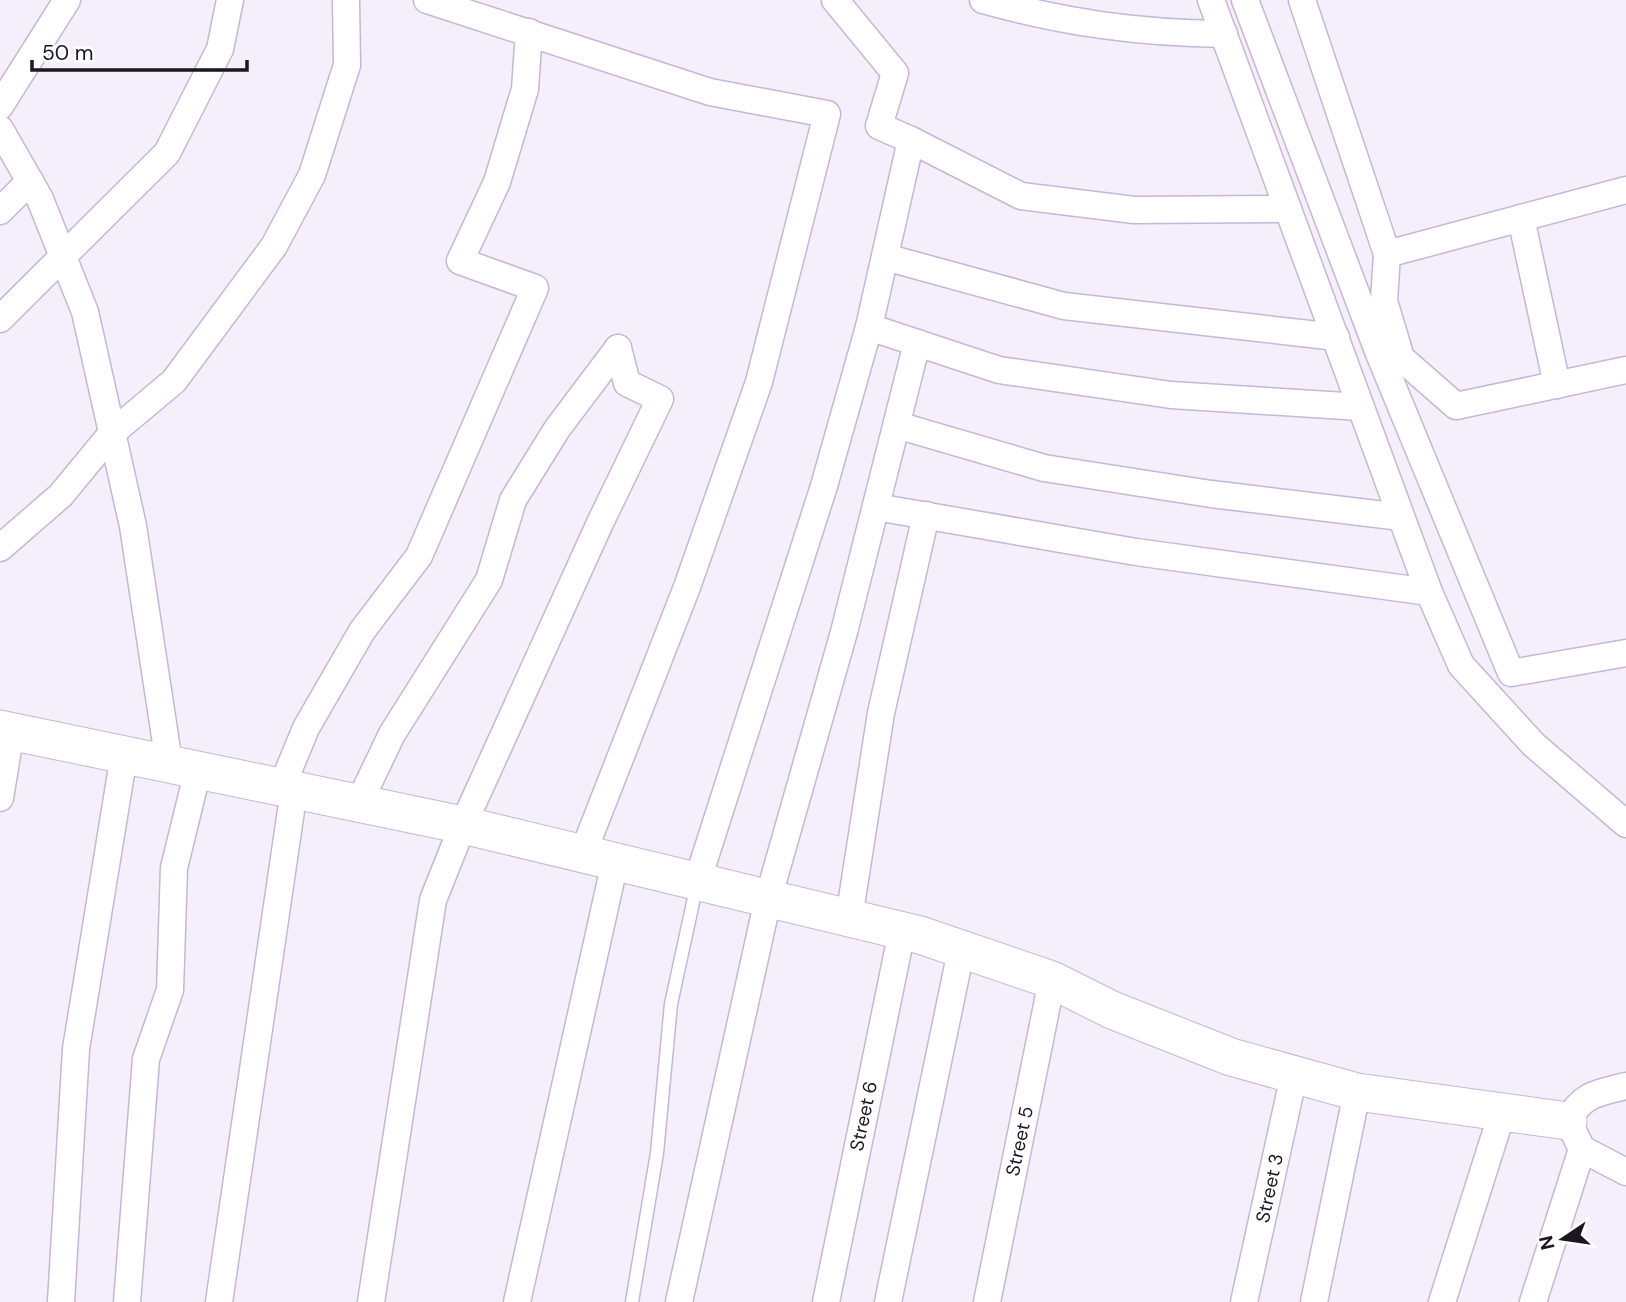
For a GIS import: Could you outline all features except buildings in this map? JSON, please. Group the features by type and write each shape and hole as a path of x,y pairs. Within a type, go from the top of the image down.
{"street":[{"path":"0,106 66,0"},
{"path":"0,319 167,153 220,49 230,0"},
{"path":"0,548 61,495 112,433 174,381 274,246 312,175 347,65 346,0"},
{"path":"427,0 710,92 827,114 759,382 687,587 599,858 517,1302"},
{"path":"835,0 895,73 878,126 1021,196 1134,210 1289,209"},
{"path":"984,0 1040,16 1150,33 1224,34"},
{"path":"1211,0 1429,592 1461,665 1533,744 1626,824"},
{"path":"1245,0 1378,351 1511,673 1626,653"},
{"path":"1302,0 1387,254 1384,301 1401,358 1456,406 1626,370"},
{"path":"219,1302 288,788 306,729 362,631 419,556 535,288 460,261 497,182 525,89 529,32"},
{"path":"0,130 30,181 85,312 184,767 174,869 170,990 146,1059 127,1302"},
{"path":"698,882 824,486 869,327 911,140"},
{"path":"0,211 30,181"},
{"path":"1387,254 1626,190"},
{"path":"1521,218 1557,385"},
{"path":"885,257 1064,306 1336,337"},
{"path":"869,327 999,370 1171,395 1361,407"},
{"path":"679,1302 768,899 844,632 917,343"},
{"path":"359,803 392,734 489,580 513,500 557,429 618,348 627,383 660,398 600,523 463,825 433,900 371,1302"},
{"path":"897,425 1044,468 1210,494 1401,517"},
{"path":"876,507 1136,551 1429,592"},
{"path":"849,918 881,713 926,515"},
{"path":"0,798 6,730 463,825 902,931 1052,980 1124,1015 1231,1057 1357,1092 1502,1113 1575,1135 1626,1172"},
{"path":"61,1302 76,1049 124,755"},
{"name":"Street 6","path":"826,1302 902,931"},
{"path":"888,1302 961,951"},
{"name":"Street 5","path":"987,1302 1052,980"},
{"name":"Street 3","path":"1244,1302 1294,1075"},
{"path":"1533,1302 1575,1135 1577,1103 1595,1093 1626,1086"},
{"path":"1314,1302 1357,1092"},
{"path":"1442,1302 1502,1113"}],"lane":[{"path":"632,1302 657,1153 671,1004 698,882"}]}
